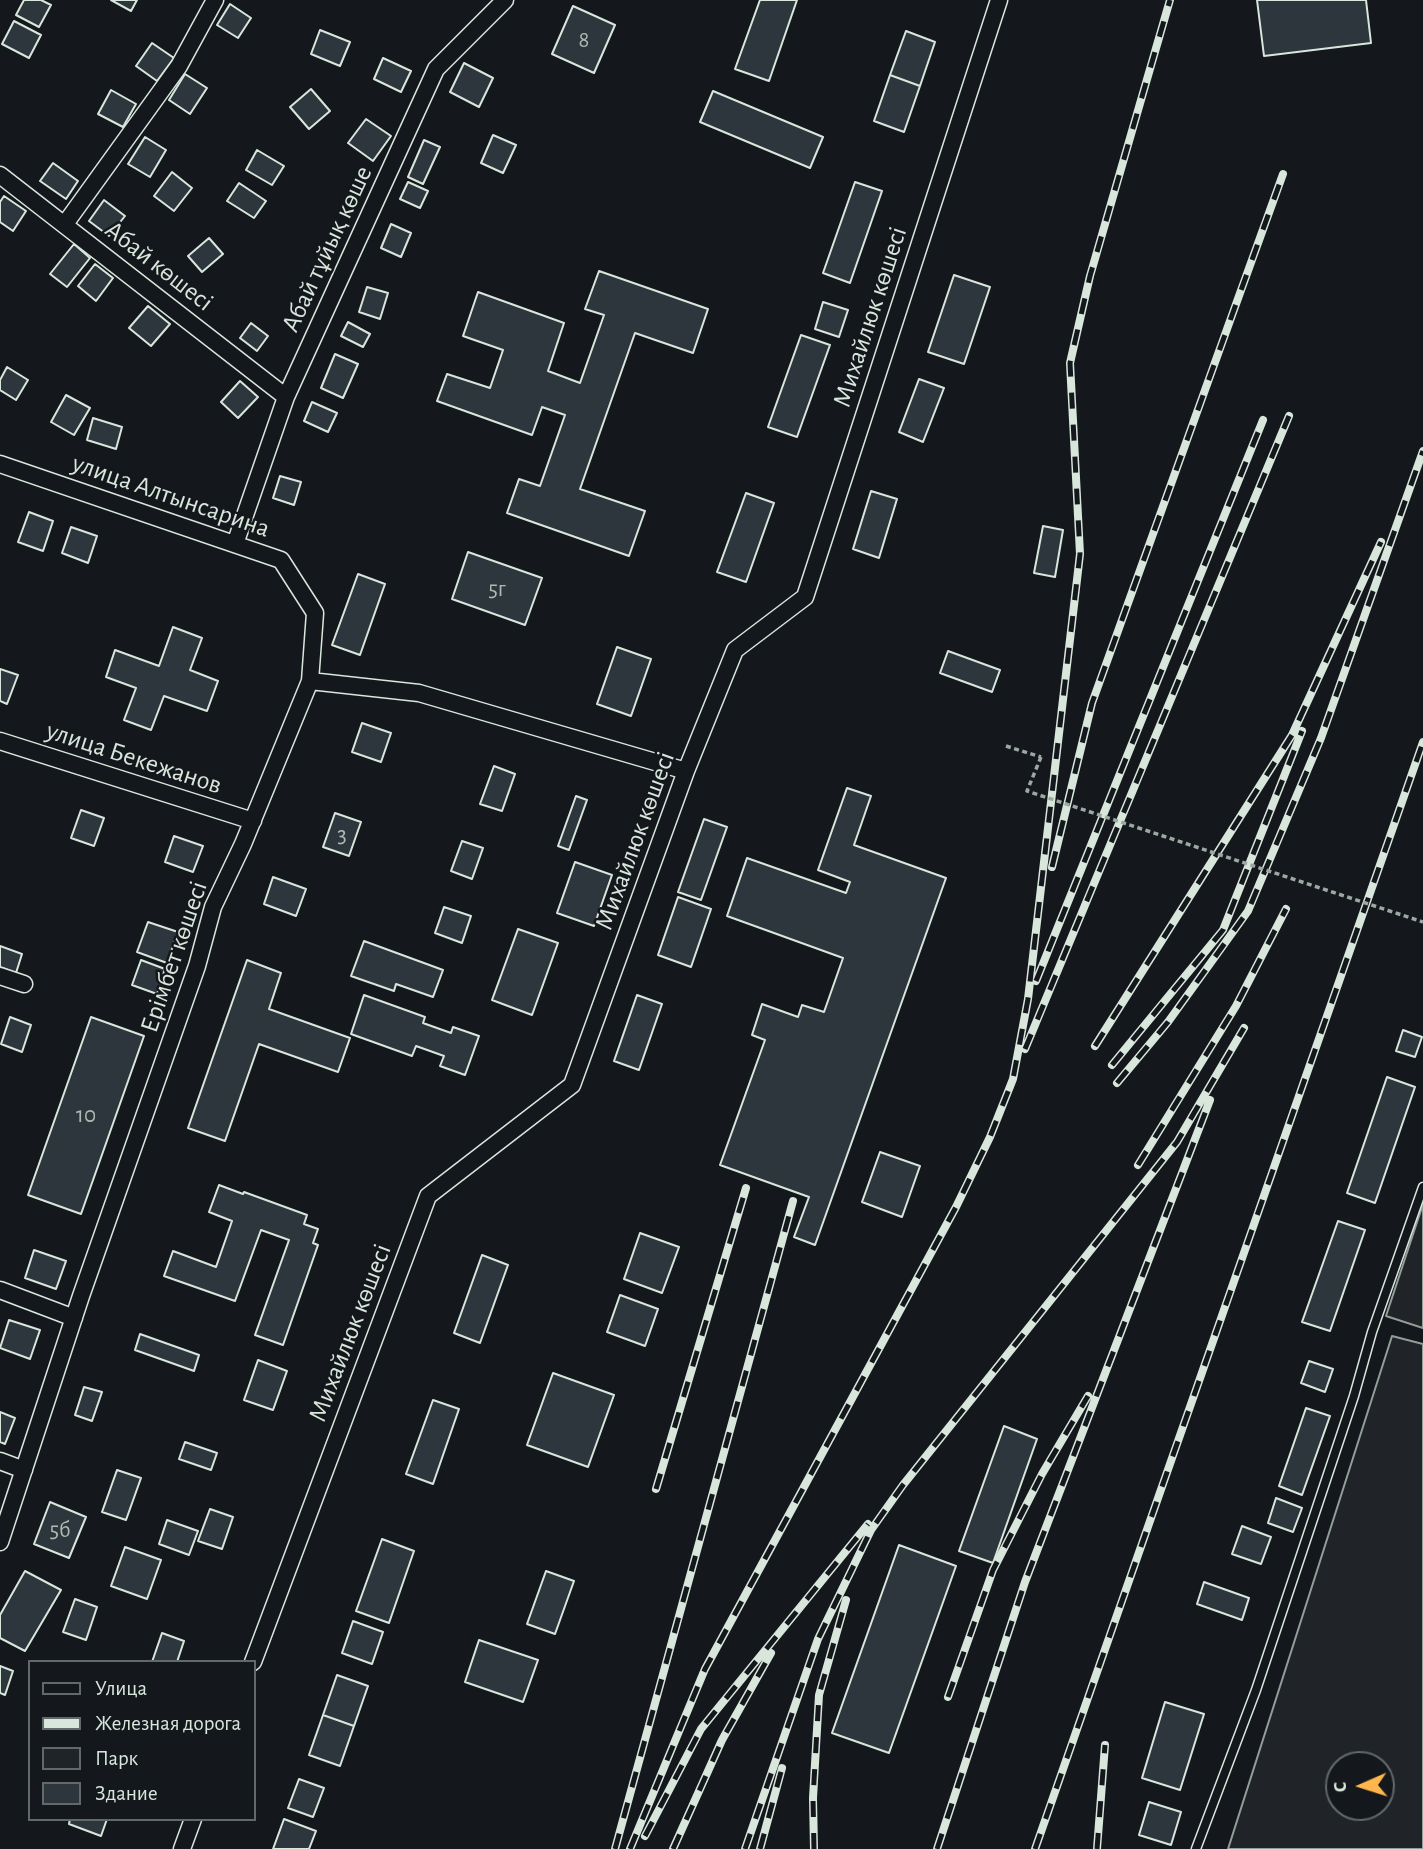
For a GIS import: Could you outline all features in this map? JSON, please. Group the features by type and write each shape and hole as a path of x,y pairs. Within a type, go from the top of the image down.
{"street":[{"path":"65,224 178,66 215,0"},
{"name":"Абай тұйық көше","path":"235,544 286,397 436,69 505,0"},
{"name":"Михайлюк көшесі","path":"254,1660 428,1196 572,1085 686,771 735,650 805,597 999,0"},
{"name":"Абай көшесі","path":"0,175 286,397"},
{"name":"улица Алтынсарина","path":"0,464 281,560 315,612 310,681"},
{"path":"310,681 419,693 686,771"},
{"name":"Ерімбет көшесі","path":"0,1542 74,1318 197,966 213,906 253,821 310,681"},
{"name":"улица Бекежанов","path":"0,741 253,821"},
{"path":"0,975 24,984"},
{"path":"0,1290 74,1318"},
{"path":"0,1461 24,1470"},
{"path":"182,1849 192,1821"}],"lane":[{"path":"1196,1849 1260,1678 1354,1396 1372,1332 1423,1187"}],"path":[{"path":"1006,746 1041,757 1027,790 1423,922"}],"green space":[{"path":"1423,1204 1423,1328 1386,1316"},
{"path":"1392,1336 1423,1344 1423,1849 1228,1849"}],"building":[{"path":"24,0 41,0 51,5 39,27 16,15"},
{"path":"111,0 137,0 131,11"},
{"path":"760,0 797,0 769,81 735,69"},
{"path":"1257,0 1366,0 1371,43 1264,56"},
{"path":"230,4 251,18 238,38 217,25"},
{"path":"573,6 615,25 594,73 552,54"},
{"path":"14,21 41,35 29,58 2,44"},
{"path":"320,30 350,42 340,66 311,54"},
{"path":"906,31 935,42 920,86 890,75"},
{"path":"152,43 174,58 157,81 136,66"},
{"path":"383,58 411,71 401,92 374,79"},
{"path":"464,63 493,78 479,107 450,92"},
{"path":"185,74 207,88 190,114 169,100"},
{"path":"890,75 920,86 904,132 874,121"},
{"path":"311,89 330,111 309,129 290,107"},
{"path":"111,90 136,104 123,127 98,114"},
{"path":"713,91 823,137 810,168 700,122"},
{"path":"366,119 391,136 373,161 348,143"},
{"path":"493,135 516,145 503,173 481,163"},
{"path":"145,137 166,150 150,177 128,164"},
{"path":"424,140 440,147 423,184 408,177"},
{"path":"257,150 284,166 272,185 246,170"},
{"path":"53,163 78,181 66,199 40,181"},
{"path":"172,172 192,188 174,211 154,196"},
{"path":"408,182 428,191 420,208 400,199"},
{"path":"855,182 882,191 850,283 823,273"},
{"path":"239,183 266,201 254,218 227,201"},
{"path":"4,196 26,211 13,231 0,222 0,202"},
{"path":"104,200 125,216 109,236 89,221"},
{"path":"391,224 411,233 401,257 381,248"},
{"path":"209,238 223,254 202,272 188,256"},
{"path":"74,244 90,258 67,287 50,274"},
{"path":"95,264 113,278 96,301 78,286"},
{"path":"599,271 708,309 693,353 635,333 580,489 645,511 629,556 507,513 519,479 540,486 565,415 542,407 532,435 437,401 447,374 490,388 503,350 463,336 478,292 564,323 548,371 580,383 604,315 585,309"},
{"path":"954,275 990,287 964,364 928,352"},
{"path":"367,287 388,293 380,319 359,312"},
{"path":"823,302 848,310 839,337 815,329"},
{"path":"148,306 170,324 151,346 129,328"},
{"path":"348,322 370,334 363,347 341,336"},
{"path":"251,323 268,336 257,351 240,338"},
{"path":"801,335 830,345 797,437 768,427"},
{"path":"335,354 358,364 343,398 321,388"},
{"path":"7,367 28,380 16,400 0,390 0,380"},
{"path":"919,379 944,388 923,442 899,432"},
{"path":"240,381 258,397 238,418 221,402"},
{"path":"66,395 90,408 74,435 51,422"},
{"path":"312,402 337,413 328,432 304,421"},
{"path":"93,418 122,427 116,449 87,440"},
{"path":"280,476 301,482 294,505 273,498"},
{"path":"871,491 897,499 879,558 853,549"},
{"path":"746,493 774,503 746,582 717,572"},
{"path":"29,512 53,521 43,551 18,542"},
{"path":"1043,526 1063,530 1055,577 1034,573"},
{"path":"71,527 97,536 88,563 62,553"},
{"path":"468,552 542,578 525,625 452,599"},
{"path":"358,574 385,584 360,655 332,645"},
{"path":"173,627 202,638 190,670 218,681 207,711 164,696 151,730 124,720 136,688 106,677 115,650 159,666"},
{"path":"617,647 651,659 631,716 597,704"},
{"path":"948,651 1000,670 992,692 940,673"},
{"path":"0,669 18,675 7,704 0,701"},
{"path":"362,723 391,733 381,762 352,752"},
{"path":"494,766 515,774 502,811 480,804"},
{"path":"847,788 871,796 854,845 946,878 815,1245 794,1237 809,1197 720,1165 765,1040 752,1035 762,1004 798,1017 802,1005 824,1012 843,958 727,916 747,858 846,893 850,882 818,870"},
{"path":"576,796 587,800 569,850 558,846"},
{"path":"81,810 104,818 94,846 71,838"},
{"path":"335,813 361,822 349,856 323,847"},
{"path":"704,819 727,827 701,900 678,892"},
{"path":"174,836 203,846 193,872 165,862"},
{"path":"462,841 483,848 472,879 451,871"},
{"path":"575,862 612,875 594,926 557,913"},
{"path":"273,877 306,889 296,916 264,904"},
{"path":"678,897 711,909 691,967 658,955"},
{"path":"444,907 471,916 462,943 435,933"},
{"path":"148,922 178,932 167,963 137,952"},
{"path":"518,929 558,943 532,1015 492,1000"},
{"path":"364,941 443,970 433,997 396,984 394,991 351,976"},
{"path":"0,946 22,954 16,973 0,967"},
{"path":"141,960 165,969 157,994 132,985"},
{"path":"247,960 281,973 269,1009 350,1038 338,1072 259,1044 225,1141 188,1128"},
{"path":"364,995 425,1017 423,1023 451,1033 453,1027 479,1036 465,1075 440,1066 444,1056 416,1046 412,1056 351,1034"},
{"path":"637,995 662,1004 639,1070 614,1061"},
{"path":"10,1017 31,1025 22,1052 1,1044"},
{"path":"91,1017 144,1036 81,1214 28,1195"},
{"path":"1403,1030 1422,1037 1415,1057 1396,1051"},
{"path":"1387,1077 1415,1087 1375,1203 1347,1193"},
{"path":"880,1152 920,1166 902,1217 862,1202"},
{"path":"219,1185 307,1215 304,1224 318,1229 313,1243 318,1245 283,1345 255,1335 289,1240 261,1230 235,1301 164,1276 173,1251 216,1267 232,1221 209,1212"},
{"path":"1338,1221 1365,1230 1330,1331 1302,1322"},
{"path":"640,1233 679,1247 662,1293 624,1279"},
{"path":"34,1250 66,1261 56,1289 25,1278"},
{"path":"482,1255 508,1265 480,1343 454,1333"},
{"path":"620,1295 658,1309 645,1346 607,1332"},
{"path":"9,1320 40,1330 30,1359 0,1348"},
{"path":"140,1334 199,1355 194,1371 135,1350"},
{"path":"258,1360 287,1371 273,1410 244,1400"},
{"path":"1309,1361 1333,1369 1325,1392 1301,1383"},
{"path":"553,1373 614,1395 588,1467 527,1445"},
{"path":"84,1387 102,1392 92,1421 75,1415"},
{"path":"433,1400 459,1409 433,1484 406,1474"},
{"path":"1306,1408 1330,1416 1302,1495 1279,1486"},
{"path":"0,1412 15,1418 5,1444 0,1442"},
{"path":"1004,1426 1037,1439 993,1563 959,1551"},
{"path":"185,1442 217,1453 211,1470 179,1459"},
{"path":"117,1470 141,1478 126,1520 102,1512"},
{"path":"1276,1498 1302,1508 1293,1532 1268,1523"},
{"path":"50,1502 86,1517 69,1558 34,1544"},
{"path":"210,1509 233,1517 222,1549 198,1541"},
{"path":"167,1520 198,1531 189,1555 159,1544"},
{"path":"1242,1526 1271,1537 1261,1564 1232,1554"},
{"path":"382,1539 414,1551 389,1623 356,1611"},
{"path":"899,1545 956,1566 889,1753 832,1733"},
{"path":"125,1547 161,1560 147,1599 111,1586"},
{"path":"25,1571 61,1590 25,1651 0,1638 0,1615"},
{"path":"546,1571 574,1581 555,1634 527,1624"},
{"path":"1204,1582 1249,1598 1242,1620 1197,1604"},
{"path":"75,1599 97,1607 86,1640 63,1632"},
{"path":"353,1621 383,1632 372,1664 342,1653"},
{"path":"162,1633 184,1641 178,1660 153,1660"},
{"path":"479,1640 538,1660 523,1702 465,1682"},
{"path":"0,1666 13,1671 5,1695 0,1693"},
{"path":"337,1675 368,1686 354,1726 323,1715"},
{"path":"1165,1702 1204,1714 1180,1790 1142,1778"},
{"path":"323,1715 354,1726 340,1766 309,1755"},
{"path":"299,1779 324,1788 313,1817 288,1808"},
{"path":"1149,1802 1181,1812 1171,1845 1139,1835"},
{"path":"284,1819 316,1831 309,1849 273,1849"},
{"path":"70,1821 106,1821 101,1836 69,1824"}],"railway":[{"path":"630,1849 705,1669 956,1207 990,1137 1013,1079 1028,999 1080,554 1070,363 1090,276 1170,0"},
{"path":"1052,867 1092,703 1283,174"},
{"path":"1025,1049 1289,416"},
{"path":"1036,981 1263,420"},
{"path":"1117,1083 1168,1022 1248,911 1321,738 1423,451"},
{"path":"1095,1046 1292,735 1381,542"},
{"path":"1112,1065 1223,930 1302,731"},
{"path":"1035,1849 1423,742"},
{"path":"1138,1165 1236,1006 1286,909"},
{"path":"745,1849 818,1639 871,1530 903,1485 1177,1142 1244,1028"},
{"path":"937,1849 1025,1582 1210,1100"},
{"path":"656,1489 746,1188"},
{"path":"615,1849 793,1201"},
{"path":"948,1697 993,1570 1042,1474 1088,1396"},
{"path":"645,1836 701,1729 868,1524"},
{"path":"814,1849 813,1798 819,1695 846,1600"},
{"path":"673,1849 722,1740 771,1653"},
{"path":"1097,1849 1105,1745"},
{"path":"760,1849 782,1768"}]}
